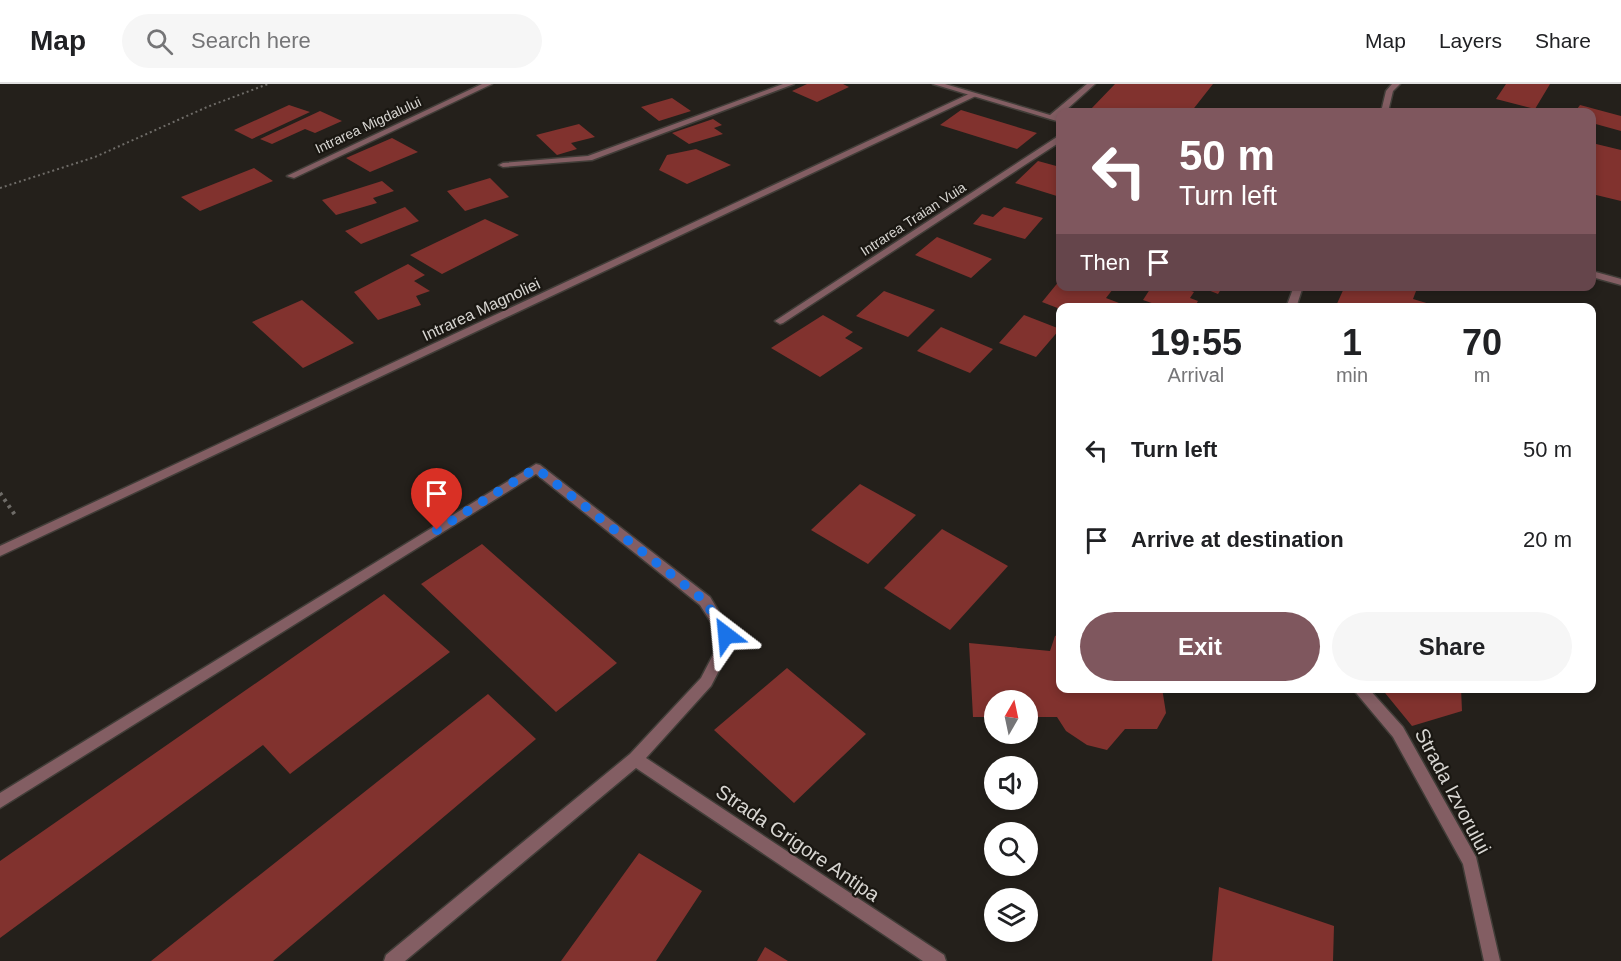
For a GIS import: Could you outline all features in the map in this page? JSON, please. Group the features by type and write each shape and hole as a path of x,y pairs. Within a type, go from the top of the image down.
{"street":[{"name":"Intrarea Migdalului","path":"291,176 488,84"},
{"path":"503,165 589,158 790,84"},
{"path":"937,84 1056,118"},
{"path":"1067,108 1091,84"},
{"path":"1385,108 1390,91 1396,84"},
{"name":"Intrarea Magnoliei","path":"0,551 974,95"},
{"name":"Intrarea Traian Vuia","path":"780,321 1056,142"},
{"path":"1596,275 1621,282"},
{"path":"0,801 536,468 705,601 726,635 721,653 706,682 634,759 392,961"},
{"name":"Strada Izvorului","path":"1363,693 1398,732 1470,861 1492,961"},
{"name":"Strada Grigore Antipa","path":"634,759 938,961"}],"path":[{"path":"0,188 48,175 77,164 224,100 268,84"}],"building":[{"path":"807,84 843,84 849,87 817,102 792,91"},
{"path":"1115,84 1213,84 1194,108 1092,108"},
{"path":"1506,84 1550,84 1536,108 1496,99"},
{"path":"672,98 691,111 659,121 641,107"},
{"path":"289,105 310,112 252,139 234,130"},
{"path":"1596,109 1621,116 1621,131 1596,124"},
{"path":"961,110 1037,133 1017,149 940,125"},
{"path":"320,111 342,121 315,133 305,129 272,144 260,139"},
{"path":"713,119 722,125 714,128 723,134 689,144 672,133"},
{"path":"579,124 595,137 571,143 577,149 557,155 536,135"},
{"path":"392,138 418,152 370,172 346,158"},
{"path":"1596,144 1621,150 1621,201 1596,195"},
{"path":"696,149 731,165 687,184 659,170 667,155"},
{"path":"1038,161 1056,166 1056,196 1015,183"},
{"path":"254,168 273,181 200,211 181,197"},
{"path":"490,178 509,197 465,211 447,191"},
{"path":"382,181 394,191 373,198 377,203 336,215 322,200"},
{"path":"405,207 419,221 361,244 345,231"},
{"path":"1004,207 1043,218 1025,239 973,224 982,214 993,217"},
{"path":"485,219 519,235 442,274 410,255"},
{"path":"937,237 992,259 971,278 915,255"},
{"path":"408,264 425,275 414,281 430,291 416,296 421,305 378,320 354,292"},
{"path":"1056,285 1056,291 1111,291 1106,298 1119,303 1056,303 1056,307 1042,302"},
{"path":"884,291 935,310 908,337 856,316"},
{"path":"1149,291 1191,291 1194,292 1190,298 1198,301 1197,303 1152,303 1143,300"},
{"path":"1343,291 1416,291 1413,299 1426,303 1337,303"},
{"path":"302,300 354,343 303,368 252,322"},
{"path":"823,315 853,332 845,338 863,348 820,377 771,348"},
{"path":"1024,315 1056,327 1056,334 1036,357 999,343"},
{"path":"941,327 993,349 970,373 917,351"},
{"path":"860,484 916,515 868,564 811,530"},
{"path":"942,529 1008,566 950,630 884,588"},
{"path":"482,544 617,663 556,712 421,584"},
{"path":"384,594 450,652 290,774 263,745 0,938 0,861"},
{"path":"1056,636 1056,693 1163,693 1166,713 1157,729 1125,729 1107,750 1087,745 1066,731 1057,717 1038,717 1038,690 984,690 984,717 973,717 969,643 1050,651"},
{"path":"787,668 866,734 794,803 714,730"},
{"path":"1385,693 1461,693 1462,711 1412,726"},
{"path":"488,694 536,739 273,961 151,961"},
{"path":"639,853 702,891 656,961 561,961"},
{"path":"1219,887 1334,926 1333,961 1212,961"},
{"path":"765,947 788,961 757,961"}],"route":[{"path":"437,530 536,468 705,601 718,618 726,635"}]}
